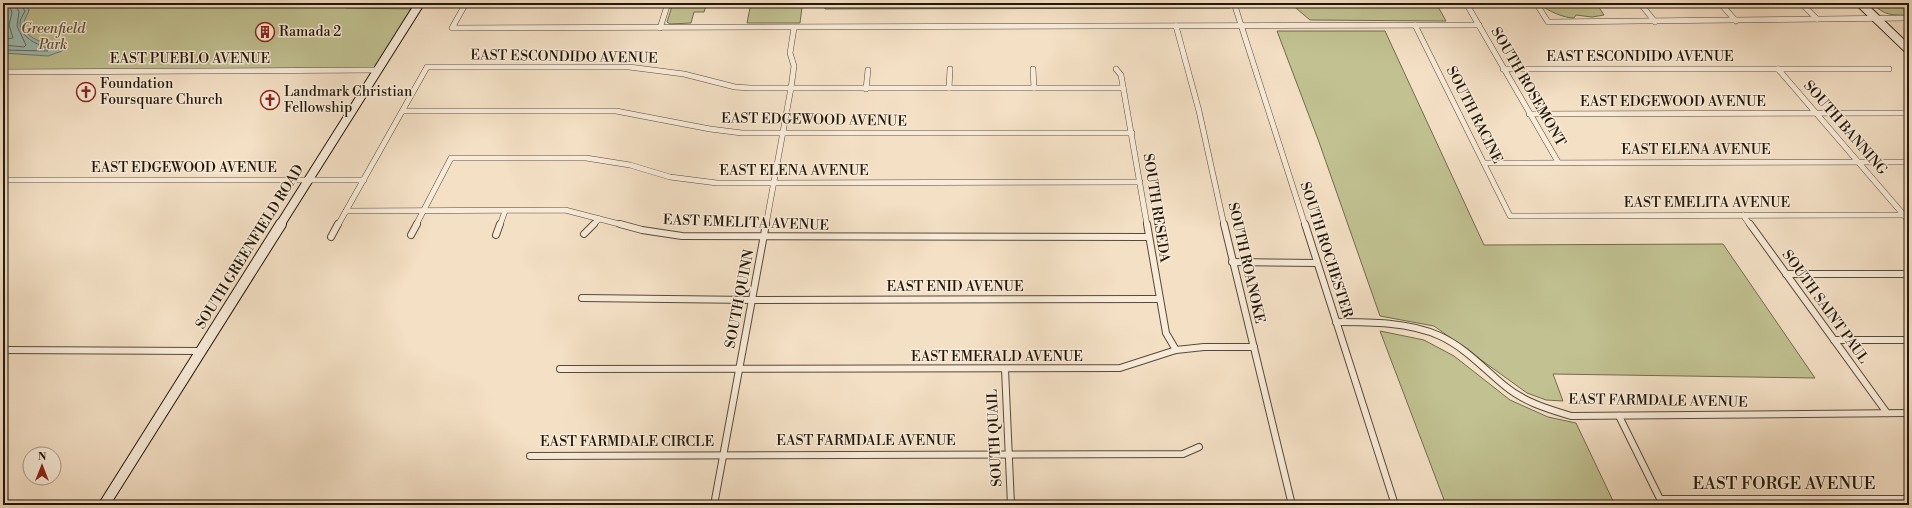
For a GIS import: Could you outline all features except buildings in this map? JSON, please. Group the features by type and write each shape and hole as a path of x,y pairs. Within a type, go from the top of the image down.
{"main road":[{"name":"SOUTH GREENFIELD ROAD","path":"104,505 420,3"},
{"path":"1860,3 1909,50"}],"street":[{"path":"466,3 452,28 1479,25"},
{"path":"660,28 668,3"},
{"name":"SOUTH ROCHESTER","path":"1234,3 1395,505"},
{"name":"SOUTH ROSEMONT","path":"1466,3 1503,70 1558,162"},
{"path":"1536,3 1548,22 1909,18"},
{"path":"1640,3 1655,22"},
{"path":"1720,3 1736,21"},
{"path":"1801,3 1816,18"},
{"name":"SOUTH RACINE","path":"1415,25 1510,216"},
{"name":"SOUTH ROANOKE","path":"1176,26 1199,111 1232,262 1292,505"},
{"name":"SOUTH QUINN","path":"714,505 791,88 794,66 790,54 794,28"},
{"name":"EAST ESCONDIDO AVENUE","path":"403,111 427,67 629,67 684,74 735,87 866,89 1124,88"},
{"path":"1033,69 1034,88"},
{"name":"SOUTH BANNING","path":"1778,69 1907,215 1909,221"},
{"name":"EAST ESCONDIDO AVENUE","path":"1503,70 1889,69"},
{"name":"EAST PUEBLO AVENUE","path":"3,72 378,70"},
{"path":"866,89 868,70"},
{"path":"950,70 950,88"},
{"name":"SOUTH RESEDA","path":"1116,70 1120,75 1124,88 1148,237 1166,333 1176,350"},
{"path":"331,237 403,111"},
{"name":"EAST EDGEWOOD AVENUE","path":"403,111 616,111 639,114 716,131 782,134 1132,133"},
{"name":"EAST EDGEWOOD AVENUE","path":"1529,114 1909,113"},
{"name":"EAST ELENA AVENUE","path":"424,211 451,158 586,158 609,160 670,177 693,181 773,184 1140,182"},
{"name":"EAST ELENA AVENUE","path":"1484,163 1909,162"},
{"name":"EAST EDGEWOOD AVENUE","path":"3,180 364,180"},
{"name":"EAST EMELITA AVENUE","path":"346,211 565,210 642,230 682,236 763,238 1148,237"},
{"path":"411,235 424,211"},
{"path":"496,235 506,211"},
{"name":"SOUTH SAINT PAUL","path":"1743,215 1887,413"},
{"name":"EAST EMELITA AVENUE","path":"1510,216 1907,215"},
{"path":"584,234 600,219"},
{"path":"1232,262 1317,263"},
{"path":"1786,274 1909,274"},
{"name":"EAST ENID AVENUE","path":"582,298 752,300 1159,299"},
{"name":"EAST FARMDALE AVENUE","path":"1336,322 1398,324 1440,336 1476,359 1506,387 1534,404 1571,416 1909,413"},
{"path":"1834,340 1909,340"},
{"name":"EAST EMERALD AVENUE","path":"560,369 738,370 1120,368 1176,350 1204,347 1254,347"},
{"path":"3,350 201,351"},
{"name":"SOUTH QUAIL","path":"1005,369 1012,505"},
{"path":"1619,416 1661,502"},
{"path":"1009,454 1183,454 1199,447"},
{"name":"EAST FARMDALE AVENUE","path":"723,454 1009,454"},
{"name":"EAST FARMDALE CIRCLE","path":"530,456 723,454"},
{"name":"EAST FORGE AVENUE","path":"1661,502 1909,499"}],"green space":[{"name":"Greenfield Park","path":"3,3 349,3 346,8 416,9 378,70 3,72"},
{"path":"673,3 707,3 704,12 694,12 691,23 670,24 667,22"},
{"path":"751,3 766,3 766,6 802,7 800,23 747,23"},
{"path":"826,3 1228,3 1230,8 825,9"},
{"path":"1290,3 1436,3 1446,21 1310,20"},
{"path":"1546,3 1596,3 1604,15 1592,17 1576,15 1574,18 1566,17 1552,12 1541,5"},
{"path":"1872,3 1909,3 1909,15 1885,13"},
{"path":"1277,31 1385,31 1484,245 1723,244 1815,378 1553,374 1563,401 1546,400 1527,393 1434,326 1380,316 1319,142"},
{"path":"1380,331 1424,340 1454,356 1510,400 1548,417 1576,423 1615,505 1446,505"}],"water":[{"path":"3,4 22,4 29,9 24,23 28,34 38,41 62,47 62,51 48,56 3,53"}],"place":[{"name":"Ramada 2","path":"265,32"},
{"name":"Foundation Foursquare Church","path":"86,92"},
{"name":"Landmark Christian Fellowship","path":"270,100"}]}
